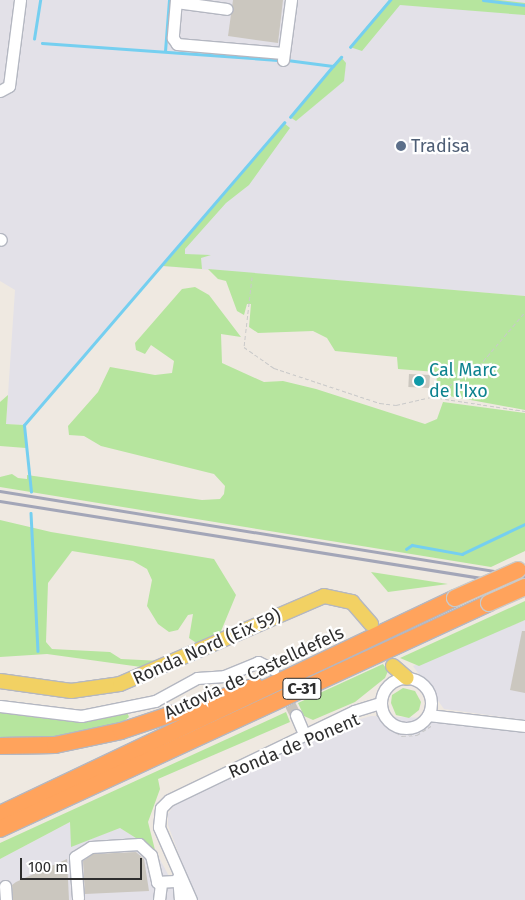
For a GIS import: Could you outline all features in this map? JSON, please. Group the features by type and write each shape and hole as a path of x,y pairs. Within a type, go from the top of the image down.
{"highway":[{"name":"Autovia de Castelldefels","path":"0,814 306,671 455,598 521,569"},
{"name":"Autovia de Castelldefels","path":"0,828 525,587"},
{"path":"0,746 55,745 121,731 306,671"},
{"path":"0,837 73,795"}],"main road":[{"name":"Ronda Nord (Eix 59)","path":"0,681 71,691 120,684 324,596 352,602 371,624"}],"street":[{"path":"0,91 9,86 20,0"},
{"path":"227,9 176,1 173,38 177,44 283,56 291,0"},
{"path":"0,706 81,716 155,701 197,678 224,676 258,662 273,669"},
{"path":"435,714 422,684 400,680 384,691 381,703 386,718 398,727 413,727 435,714 525,726"},
{"name":"Ronda de Ponent","path":"173,861 159,827 162,808 178,793 304,734 381,703"},
{"path":"296,716 304,734"},
{"path":"78,898 75,857 91,847 139,844 150,855 154,878 161,884"},
{"path":"173,861 179,881 180,900"},
{"path":"173,861 191,900"},
{"path":"161,884 179,881"},
{"path":"159,900 161,884"},
{"path":"6,886 6,900"}],"path":[{"path":"252,277 244,347 274,368 380,403 396,405 432,397 479,366 525,312"},
{"path":"432,397 525,412"},
{"name":"Ronda de Ponent","path":"368,715 376,714 390,729 402,736 417,735 435,714"}],"shaded area":[{"name":"Tradisa","path":"0,0 525,0 525,296 163,266 24,425 6,424 15,290 0,281"},
{"path":"525,620 525,720 444,709 413,666"},
{"path":"371,716 426,718 525,732 525,900 196,900 168,825 168,814 176,802 343,724"},
{"path":"70,822 72,846 120,828 155,850 171,880 176,900 0,900 0,859"}],"green space":[{"path":"389,0 499,0 525,3 525,15 400,5 362,51 350,47"},
{"path":"341,57 346,63 344,81 296,121 290,117"},
{"path":"284,123 290,128 249,185 226,203 185,249 185,254 211,255 201,258 202,269 163,266"},
{"path":"208,269 525,296 525,410 438,394 436,372 398,369 397,357 335,351 327,338 313,331 258,333 249,327 251,304 247,304 244,315 237,311 226,281 218,279"},
{"path":"195,287 209,295 241,337 221,334 222,363 264,382 283,381 316,389 425,424 437,419 443,402 525,413 525,551 491,567 0,487 0,477 12,474 18,478 27,479 27,475 202,500 220,499 224,494 225,486 214,474 101,446 84,436 69,435 68,426 98,392 110,367 155,375 172,373 174,361 151,345 145,354 136,350 135,343 182,289"},
{"path":"8,395 6,424 24,425 26,448 0,446 0,402"},
{"path":"0,520 51,532 214,559 236,595 219,636 198,644 189,638 193,614 188,615 178,630 169,632 158,624 147,606 152,580 147,569 133,561 72,551 48,583 46,642 52,649 110,652 121,659 162,661 141,667 47,654 0,657"},
{"path":"371,572 448,584 388,592"},
{"path":"525,601 525,620 419,666 400,658"},
{"path":"383,664 388,671 385,678 355,702 313,720 304,716 298,703"},
{"path":"403,688 415,691 421,702 419,710 409,718 396,715 391,703 392,695"},
{"path":"0,712 47,719 91,719 127,712 129,717 118,726 47,741 0,740"},
{"path":"286,712 290,722 158,779 160,789 148,822 155,850 120,828 71,847 70,822 0,859 0,843"}],"building":[{"path":"233,0 283,0 278,43 228,36"},
{"name":"Cal Marc de l'Ixo","path":"409,374 430,375 429,388 408,387"},
{"path":"522,631 525,631 525,693 510,690"},
{"path":"136,852 144,859 149,891 85,894 83,861 93,854"},
{"path":"67,859 69,900 13,900 12,885"}],"waterway":[{"path":"34,39 40,0"},
{"path":"165,51 169,0"},
{"path":"350,47 390,0"},
{"path":"483,0 525,5"},
{"path":"42,43 277,60"},
{"path":"287,60 333,66 341,57"},
{"path":"290,117 333,66"},
{"path":"31,492 24,425 284,123"},
{"path":"31,513 38,651"},
{"path":"406,549 412,545 462,554 525,524"}],"tunnel":[{"path":"283,690 296,715"}],"railway":[{"path":"0,491 525,576"},
{"path":"0,501 525,585"}],"place":[{"name":"Tradisa","path":"401,146"},
{"name":"Cal Marc de l'Ixo","path":"419,381"}]}
